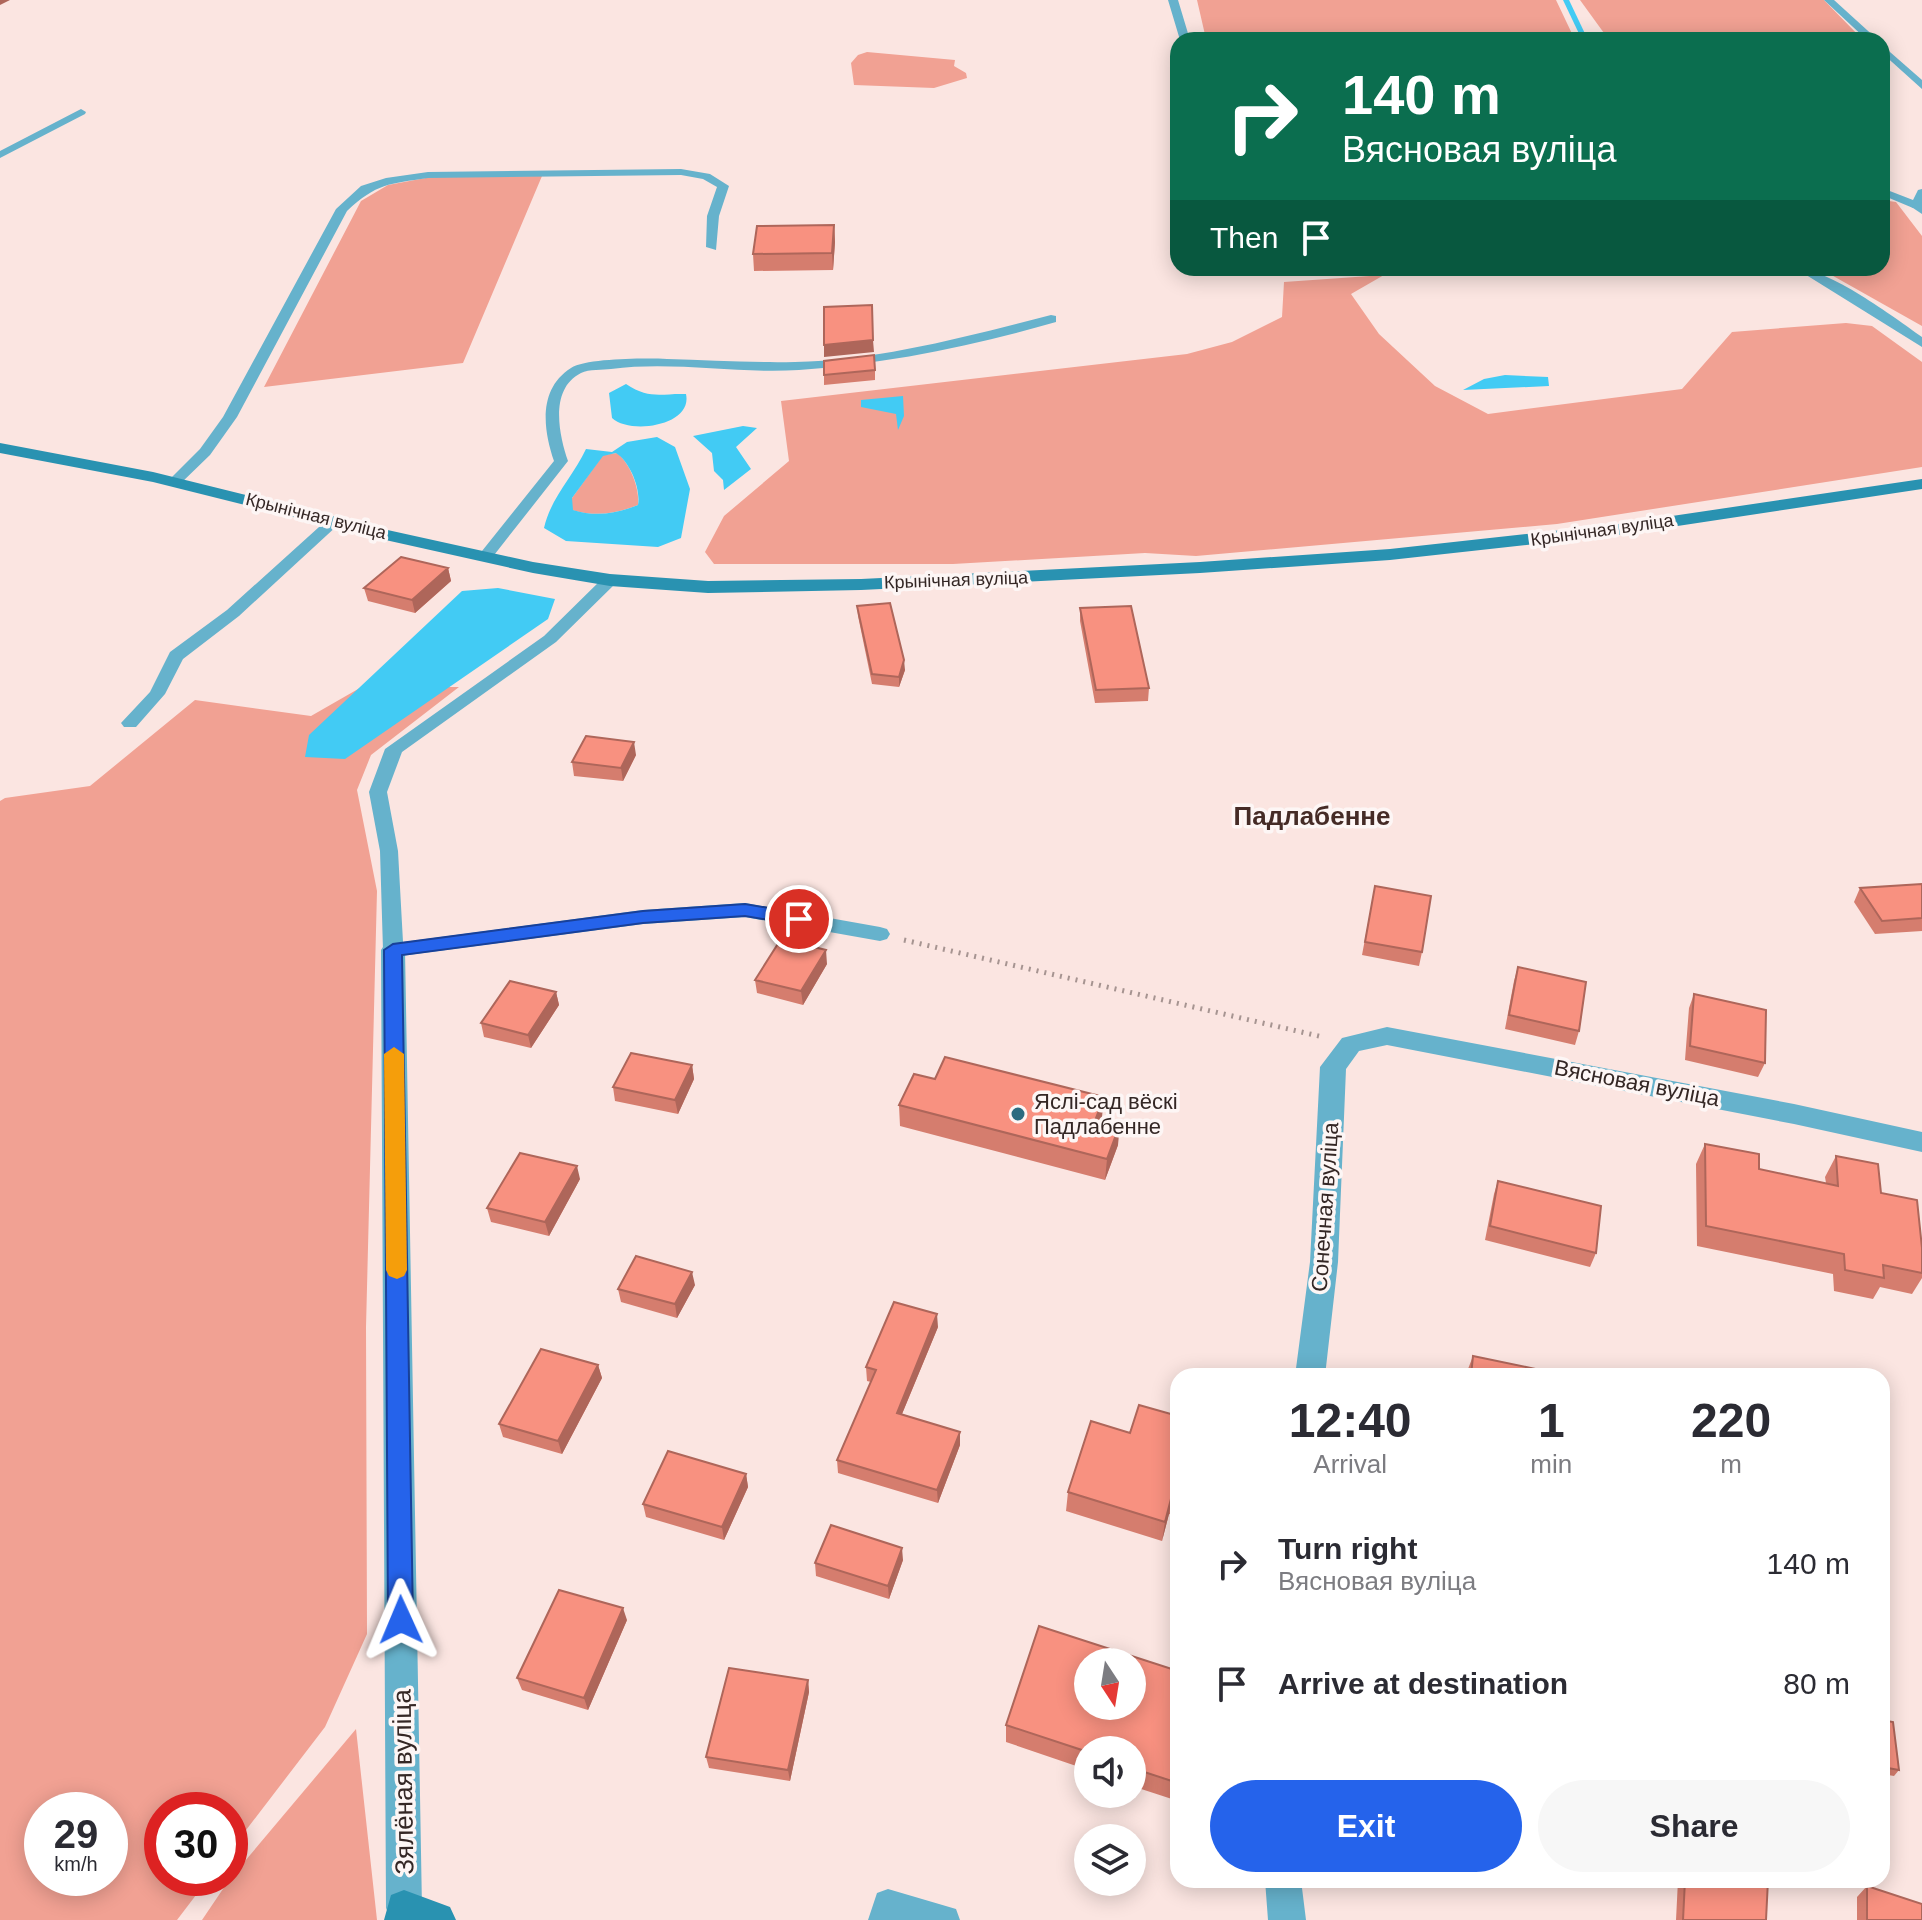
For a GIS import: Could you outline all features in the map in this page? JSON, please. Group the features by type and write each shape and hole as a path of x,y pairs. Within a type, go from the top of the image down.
{"street":[{"name":"Крынічная вуліца","path":"0,448 174,482 486,556 610,580 677,585 895,583 1348,559 1523,542 1922,484"},
{"name":"Зялёная вуліца","path":"393,950 415,1916"},
{"name":"Вясновая вуліца","path":"1351,1044 1387,1036 1794,1114 1922,1142"},
{"name":"Сонечная вуліца","path":"1311,1368 1324,1262 1333,1067 1351,1044"},
{"path":"1284,1888 1287,1920"}],"lane":[{"path":"1173,0 1183,32"},
{"path":"1829,0 1864,32"},
{"path":"1890,56 1922,86"},
{"path":"0,155 81,112"},
{"path":"174,482 196,466 211,445 239,400 342,209 365,188 404,177 455,173 605,171 681,172 706,176 723,186 713,216 712,247"},
{"path":"1890,193 1920,202"},
{"path":"1815,276 1883,315 1922,343"},
{"path":"486,556 561,461 553,437 552,406 563,382 578,369 635,362 797,366 887,356 1051,319"},
{"path":"130,723 157,694 176,656 233,613 334,521"},
{"path":"610,580 550,639 394,749 378,792 389,851 393,950 643,917 745,910 880,934"},
{"path":"883,1920 888,1904 945,1920"}],"path":[{"path":"880,934 1351,1044"}],"shaded area":[{"path":"1197,0 1556,0 1571,32 1204,32"},
{"path":"1580,0 1824,0 1855,32 1603,32"},
{"path":"867,52 955,60 954,66 966,73 967,78 934,88 854,85 851,63 858,55"},
{"path":"542,176 463,363 264,387 361,201 388,185 431,177"},
{"path":"1890,201 1896,202 1922,236 1922,326 1833,276 1890,276"},
{"path":"1382,276 1351,294 1379,334 1435,386 1488,414 1682,389 1732,332 1846,323 1872,326 1922,362 1922,467 1557,524 1196,556 1145,553 953,564 714,564 705,552 724,516 789,461 781,401 1187,354 1232,342 1282,317 1284,282"},
{"path":"617,453 633,477 638,505 605,514 572,510 572,498 603,455"},
{"path":"386,673 432,687 459,687 371,755 357,790 377,891 366,1327 367,1634 325,1727 248,1828 248,1792 144,1792 144,1896 195,1896 177,1920 0,1920 0,801 90,786 195,700 311,716"},
{"path":"356,1729 377,1920 202,1920 218,1896 248,1896 248,1857"}],"water":[{"path":"1505,375 1548,377 1549,386 1463,390 1484,379"},
{"path":"626,384 649,394 686,394 686,405 680,414 658,424 632,426 621,423 612,418 609,393"},
{"path":"903,396 904,416 898,430 896,414 861,407 861,400"},
{"path":"743,426 757,428 736,447 751,469 724,490 723,480 714,471 712,453 693,436"},
{"path":"657,437 675,447 690,489 681,538 658,547 566,541 544,528 557,497 586,449 612,452 627,442","holes":["616,453 636,484 638,505 606,514 573,510 572,498 603,456"]},
{"path":"498,588 555,599 548,619 345,759 305,757 309,735 462,591"}],"building":[{"path":"834,225 832,253 753,254 757,226"},
{"path":"872,305 873,340 824,345 824,307"},
{"path":"874,355 875,370 824,375 824,361"},
{"path":"401,557 448,568 412,600 364,588"},
{"path":"890,603 904,660 899,677 872,674 857,606"},
{"path":"1131,606 1149,688 1096,690 1080,608"},
{"path":"586,736 634,742 621,768 572,762"},
{"path":"1922,884 1922,918 1882,921 1860,888"},
{"path":"1375,886 1431,896 1422,952 1365,942"},
{"path":"781,939 826,950 801,991 755,980"},
{"path":"1518,967 1586,982 1579,1031 1509,1015"},
{"path":"510,981 556,992 528,1035 481,1023"},
{"path":"1694,994 1766,1010 1765,1063 1690,1046"},
{"path":"631,1053 692,1065 675,1100 613,1087"},
{"path":"945,1057 1104,1097 1096,1118 1120,1124 1107,1159 899,1105 914,1074 935,1079"},
{"path":"1705,1144 1759,1154 1759,1169 1838,1186 1836,1156 1878,1164 1881,1193 1917,1200 1922,1273 1883,1265 1884,1278 1845,1270 1844,1254 1706,1226"},
{"path":"520,1153 577,1166 545,1222 487,1208"},
{"path":"1498,1181 1601,1206 1596,1253 1490,1226"},
{"path":"636,1256 692,1272 675,1304 618,1289"},
{"path":"894,1302 937,1314 897,1413 960,1432 937,1490 837,1460 876,1370 866,1367"},
{"path":"541,1349 598,1365 558,1441 499,1424"},
{"path":"1473,1356 1531,1368 1472,1368"},
{"path":"1139,1405 1170,1414 1170,1503 1165,1522 1068,1492 1091,1421 1130,1433"},
{"path":"668,1451 746,1474 722,1527 643,1504"},
{"path":"831,1525 902,1548 888,1586 815,1563"},
{"path":"559,1590 623,1608 584,1698 517,1678"},
{"path":"1039,1626 1107,1648 1074,1648 1074,1720 1146,1720 1146,1661 1170,1668 1170,1780 1146,1773 1146,1736 1074,1736 1074,1747 1006,1725"},
{"path":"729,1668 808,1680 788,1770 706,1757"},
{"path":"1890,1721 1893,1722 1899,1770 1890,1768"},
{"path":"1685,1888 1768,1888 1766,1920 1683,1920"},
{"path":"1867,1888 1922,1904 1922,1920 1867,1920"}],"waterway":[{"path":"1566,0 1581,32"}],"slow traffic":[{"path":"394,1054 397,1270"}],"place":[{"name":"Яслі-сад вёскі Падлабенне","path":"1018,1114"}],"district":[{"name":"Падлабенне","path":"1312,816"}],"route":[{"path":"401,1620 393,950 643,917 745,910 799,919"}]}
